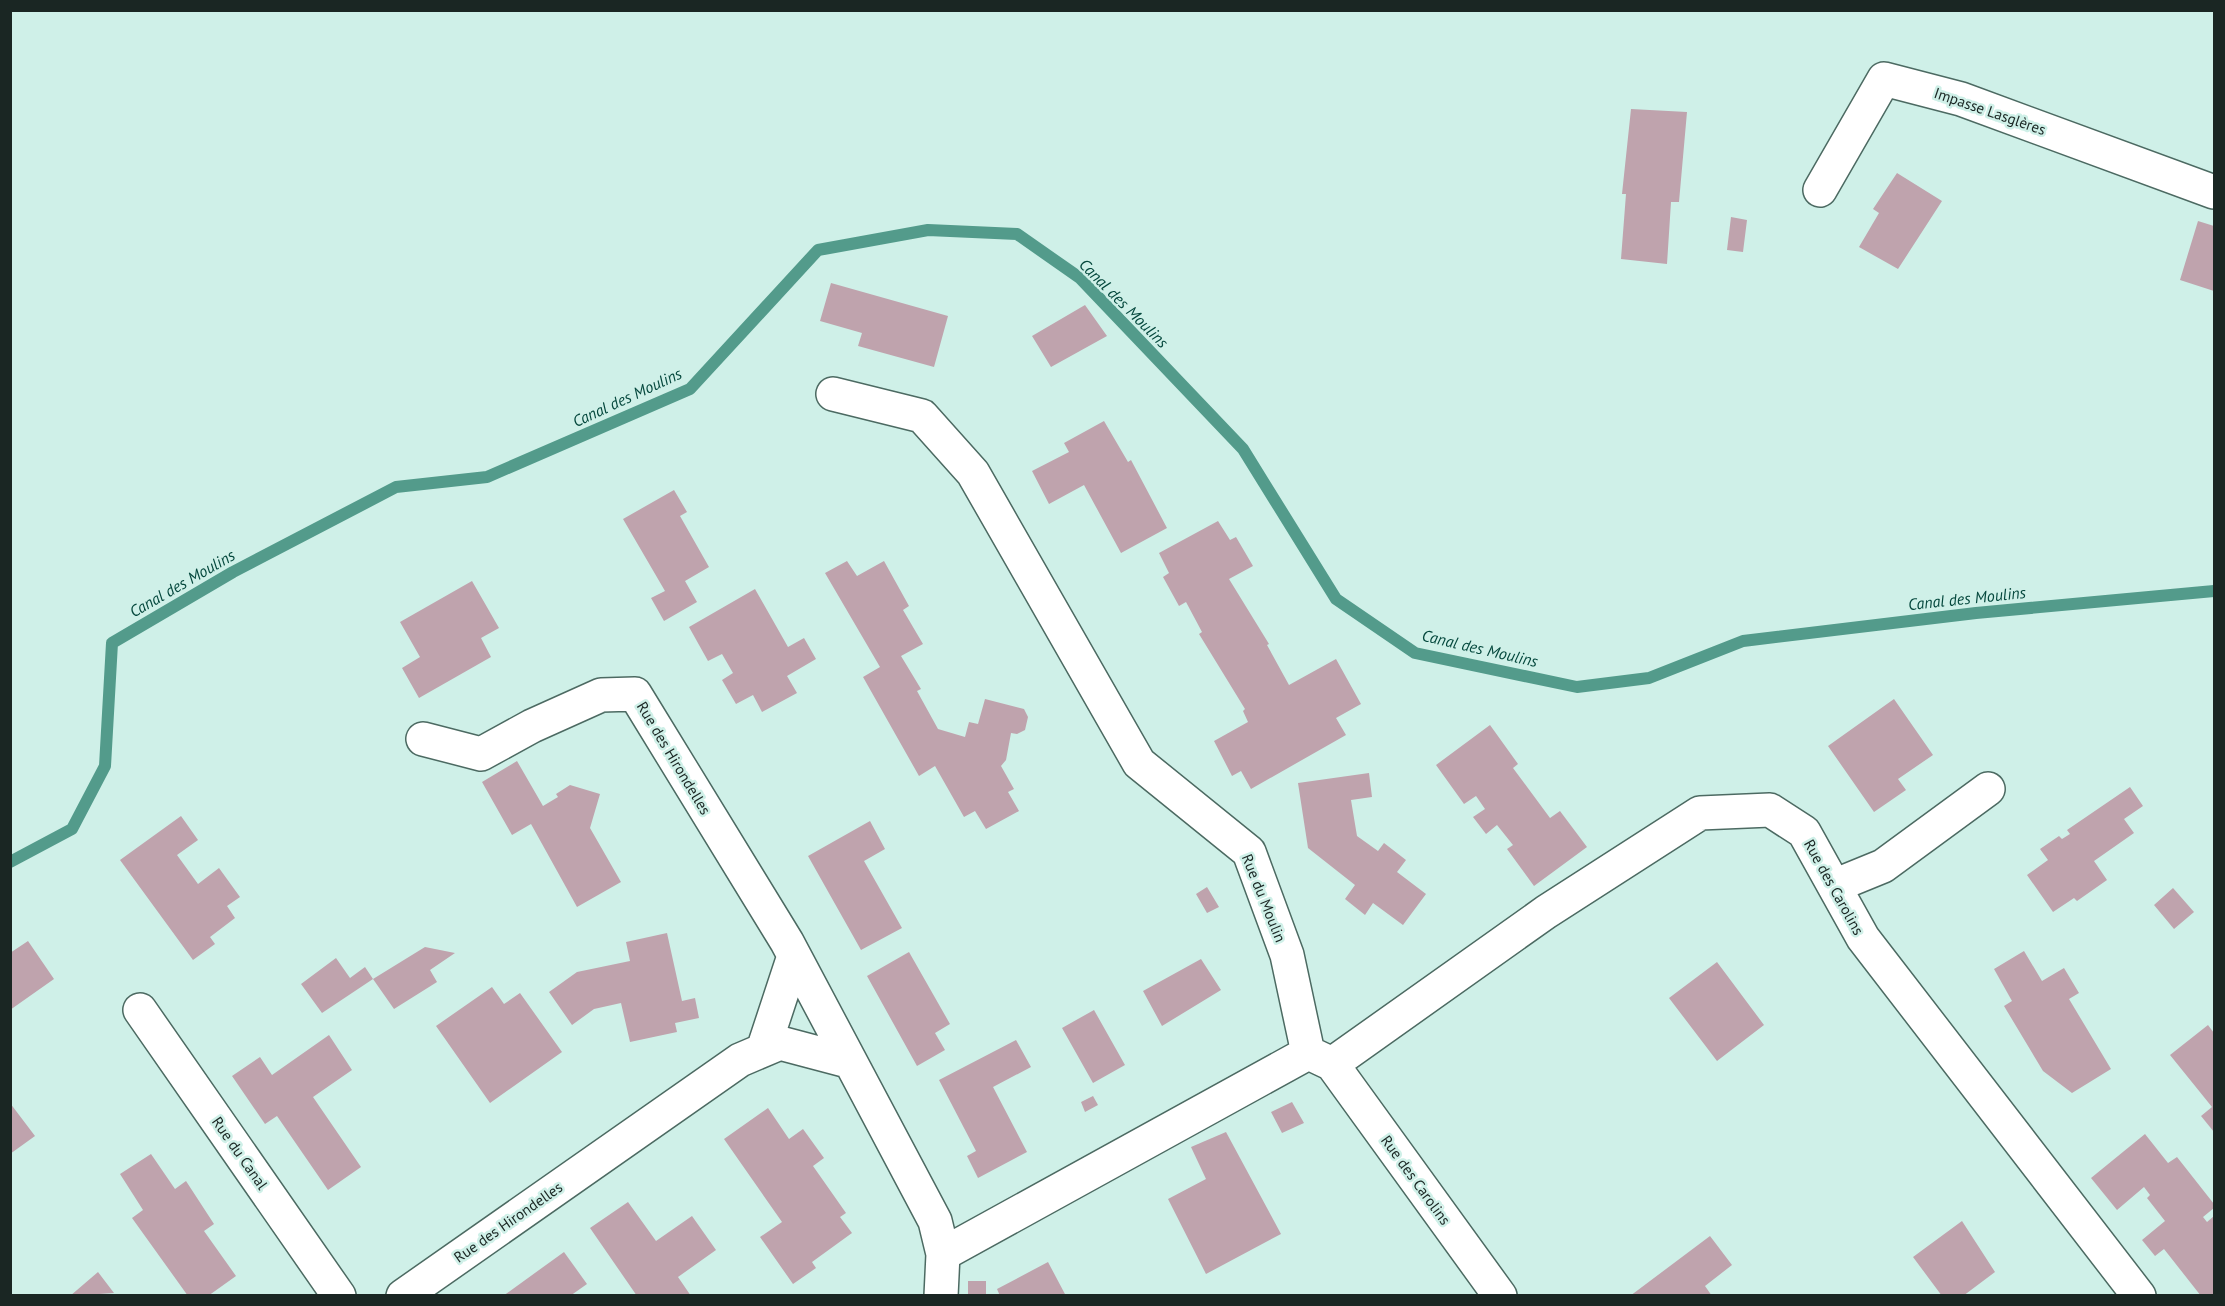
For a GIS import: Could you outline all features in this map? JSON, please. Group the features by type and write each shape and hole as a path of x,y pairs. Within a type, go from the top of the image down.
{"street":[{"name":"Impasse Lasglères","path":"1820,190 1884,79 1961,99 2214,192"},
{"name":"Rue du Moulin","path":"833,394 922,416 973,473 1139,763 1249,852 1287,955 1320,1058"},
{"name":"Rue des Hirondelles","path":"423,739 482,754 532,726 601,695 635,694 794,956 848,1062 935,1221 943,1254"},
{"path":"1834,886 1883,866 1988,789"},
{"name":"Rue des Carolins","path":"1500,1296 1320,1058 1700,813 1770,810 1804,832 1863,938 2139,1296"},
{"path":"763,1050 794,956"},
{"name":"Rue du Canal","path":"140,1011 339,1296"},
{"name":"Rue des Hirondelles","path":"403,1296 730,1067 780,1043 848,1062"},
{"path":"940,1296 943,1254 1320,1058"}],"building":[{"path":"1631,109 1687,112 1679,202 1671,202 1667,264 1621,259 1626,194 1622,194"},
{"path":"1897,173 1942,201 1898,269 1859,247 1879,213 1873,209"},
{"path":"1731,217 1747,220 1743,252 1727,250"},
{"path":"2198,221 2214,226 2214,291 2180,280"},
{"path":"831,283 948,316 934,367 858,346 862,333 820,321"},
{"path":"1085,305 1107,336 1051,367 1032,336"},
{"path":"1104,421 1128,462 1131,460 1167,528 1121,553 1084,485 1049,504 1032,471 1069,452 1064,443"},
{"path":"674,490 687,512 680,516 709,567 685,581 697,602 664,621 651,598 665,591 623,519"},
{"path":"1218,521 1230,540 1236,537 1253,566 1229,579 1269,644 1267,645 1289,685 1336,659 1361,704 1336,718 1346,735 1251,789 1241,771 1232,776 1214,741 1248,722 1243,711 1245,709 1199,634 1202,632 1186,602 1179,606 1163,577 1169,573 1159,553"},
{"path":"847,561 857,576 884,561 909,606 903,610 923,644 901,656 921,689 917,691 938,729 965,737 969,722 978,724 985,699 1024,709 1028,717 1025,730 1017,734 1011,733 1006,760 1001,766 1014,789 1008,792 1019,811 986,829 975,811 964,817 935,766 919,776 863,677 880,667 825,573"},
{"path":"472,581 499,628 481,638 491,657 419,698 402,668 420,657 400,622"},
{"path":"755,589 788,647 804,638 816,659 787,676 797,693 762,712 753,695 736,704 722,680 733,673 722,654 708,661 689,627"},
{"path":"1894,699 1933,755 1898,779 1906,790 1874,812 1828,746"},
{"path":"1490,725 1518,764 1513,768 1550,818 1560,811 1587,847 1534,886 1507,849 1513,845 1497,825 1486,834 1473,817 1485,809 1476,796 1464,804 1436,765"},
{"path":"517,761 543,806 558,797 556,794 570,785 600,794 590,828 621,882 577,907 531,824 512,835 482,782"},
{"path":"1369,773 1372,797 1351,800 1357,836 1378,851 1384,843 1406,860 1397,872 1426,894 1403,925 1373,903 1365,915 1345,899 1355,885 1308,848 1298,783"},
{"path":"2130,787 2143,806 2124,819 2134,833 2094,861 2107,880 2077,901 2074,898 2053,912 2027,875 2048,860 2040,849 2059,836 2062,839 2070,834 2067,830"},
{"path":"181,816 198,840 177,855 198,884 219,868 240,897 227,906 235,918 210,937 215,944 193,960 120,860"},
{"path":"870,821 885,849 864,861 902,928 861,950 808,856"},
{"path":"1207,887 1219,907 1207,913 1196,894"},
{"path":"2173,888 2194,912 2174,929 2154,905"},
{"path":"667,933 682,1001 695,998 699,1018 675,1023 677,1032 630,1042 621,1003 594,1009 572,1025 549,992 577,972 630,961 626,942"},
{"path":"28,941 54,979 10,1010 10,953"},
{"path":"425,947 455,953 430,970 437,982 394,1009 373,979"},
{"path":"2024,951 2042,981 2064,968 2079,993 2069,999 2111,1069 2072,1093 2043,1071 2004,1006 2012,1001 1994,969"},
{"path":"909,952 950,1024 935,1033 945,1050 917,1066 867,976"},
{"path":"336,958 350,978 365,967 373,979 322,1013 301,984"},
{"path":"1201,959 1221,990 1162,1026 1143,991"},
{"path":"1717,962 1764,1025 1717,1061 1669,998"},
{"path":"492,987 504,1004 520,993 562,1052 490,1103 436,1026"},
{"path":"1094,1010 1125,1065 1093,1083 1062,1028"},
{"path":"2208,1025 2214,1033 2214,1132 2201,1116 2212,1107 2170,1055"},
{"path":"329,1035 352,1070 313,1097 361,1167 328,1190 277,1116 265,1124 232,1076 260,1057 272,1075"},
{"path":"1016,1040 1031,1067 993,1087 1027,1152 978,1178 967,1156 976,1151 939,1080"},
{"path":"1093,1096 1098,1105 1085,1112 1081,1102"},
{"path":"1292,1102 1304,1123 1282,1133 1271,1112"},
{"path":"10,1103 35,1136 10,1154"},
{"path":"768,1108 789,1139 803,1129 824,1158 813,1166 846,1213 840,1217 852,1233 812,1262 816,1268 793,1284 760,1237 782,1222 724,1139"},
{"path":"1226,1132 1281,1234 1206,1274 1168,1199 1206,1179 1191,1147"},
{"path":"2145,1134 2168,1163 2177,1157 2214,1204 2214,1208 2203,1217 2207,1222 2214,1216 2214,1296 2201,1296 2164,1249 2155,1256 2142,1240 2165,1221 2147,1198 2150,1195 2144,1187 2117,1210 2091,1178"},
{"path":"151,1154 175,1189 186,1181 214,1224 204,1231 236,1276 208,1296 188,1296 132,1218 143,1210 120,1174"},
{"path":"628,1202 656,1241 692,1216 716,1250 678,1277 691,1296 637,1296 590,1228"},
{"path":"1962,1221 1995,1272 1963,1296 1942,1296 1913,1257"},
{"path":"1710,1236 1732,1265 1705,1286 1712,1296 1630,1296"},
{"path":"564,1252 587,1284 570,1296 503,1296"},
{"path":"1048,1262 1066,1296 1000,1296 997,1289"},
{"path":"98,1272 114,1293 70,1296"},
{"path":"968,1281 986,1281 986,1296 968,1296"}],"waterway":[{"name":"Canal des Moulins","path":"10,862 72,829 105,766 112,643 233,572 396,487 487,477 690,389 818,250 928,230 1017,234 1080,278 1243,449 1336,599 1415,653 1577,687 1649,678 1743,641 1976,613 2214,591"}]}
